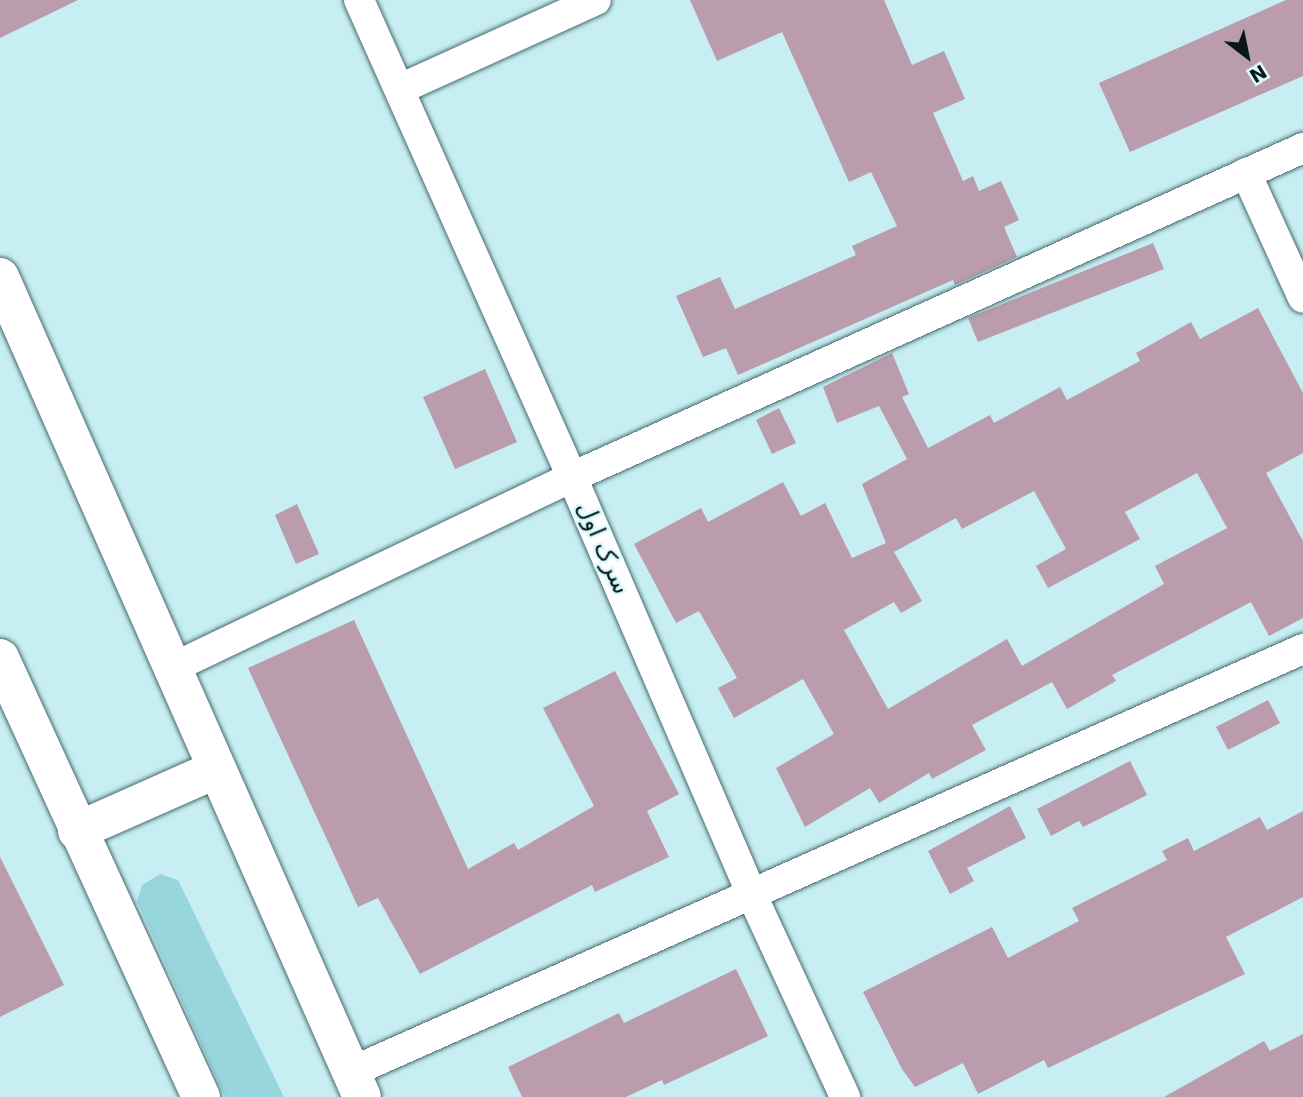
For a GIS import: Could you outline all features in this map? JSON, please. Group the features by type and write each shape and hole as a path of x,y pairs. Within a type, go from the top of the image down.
{"main road":[{"path":"0,278 357,1084"},
{"path":"0,658 201,1097"},
{"path":"77,831 217,769"}],"street":[{"name":"سرک‌ اول","path":"359,0 572,477 750,891 845,1097"},
{"path":"400,89 596,0"},
{"path":"172,667 572,477 1303,148"},
{"path":"1246,173 1303,298"},
{"path":"357,1084 750,891 1303,649"}],"shaded area":[{"path":"160,874 178,880 284,1097 225,1097 137,901 142,885"}],"building":[{"path":"0,0 78,0 0,38"},
{"path":"690,0 884,0 912,65 944,51 965,99 933,113 963,181 973,176 979,191 1001,181 1019,220 1004,227 1017,257 955,285 953,280 738,375 726,348 703,357 676,296 720,277 735,309 856,255 852,246 897,226 871,172 849,182 782,32 717,61"},
{"path":"1286,0 1303,0 1303,76 1130,152 1099,83"},
{"path":"1153,243 1164,269 978,342 968,318"},
{"path":"1258,308 1303,393 1303,453 1266,473 1303,541 1303,618 1269,636 1251,602 1112,675 1116,681 1067,709 1052,682 972,725 986,750 932,779 929,773 879,803 870,788 805,827 776,768 834,734 803,679 734,718 718,688 737,678 699,611 676,623 634,544 701,508 708,522 783,482 801,516 825,503 852,558 886,543 862,484 907,459 879,406 837,423 823,387 892,353 909,394 902,397 928,448 990,415 994,423 1060,387 1067,400 1140,361 1136,353 1191,322 1200,339","holes":["1197,473 1227,528 1155,566 1164,584 1022,666 1007,639 888,709 844,630 894,602 901,613 922,601 894,552 956,518 962,529 1034,491 1066,549 1036,566 1048,588 1140,539 1125,512"]},
{"path":"485,369 517,442 455,469 423,397"},
{"path":"779,408 796,443 772,454 756,420"},
{"path":"297,504 319,554 296,564 275,515"},
{"path":"354,620 468,869 514,843 518,850 594,806 543,708 615,671 679,794 647,811 669,857 595,892 592,885 420,974 378,898 358,907 248,668"},
{"path":"1268,700 1280,723 1228,750 1216,727"},
{"path":"1130,761 1147,795 1083,827 1079,821 1051,836 1037,809"},
{"path":"1010,806 1026,838 967,868 974,881 950,894 928,851"},
{"path":"1303,811 1303,897 1226,937 1245,974 1048,1068 1044,1060 978,1094 963,1063 915,1087 902,1069 863,992 992,927 1008,958 1079,921 1072,908 1167,860 1162,851 1188,838 1194,851 1260,817 1267,830"},
{"path":"0,857 64,985 0,1017"},
{"path":"736,969 768,1036 664,1085 662,1080 626,1097 522,1097 508,1067 619,1013 624,1023"},
{"path":"1303,1034 1303,1097 1164,1097 1264,1041 1270,1051"}]}
